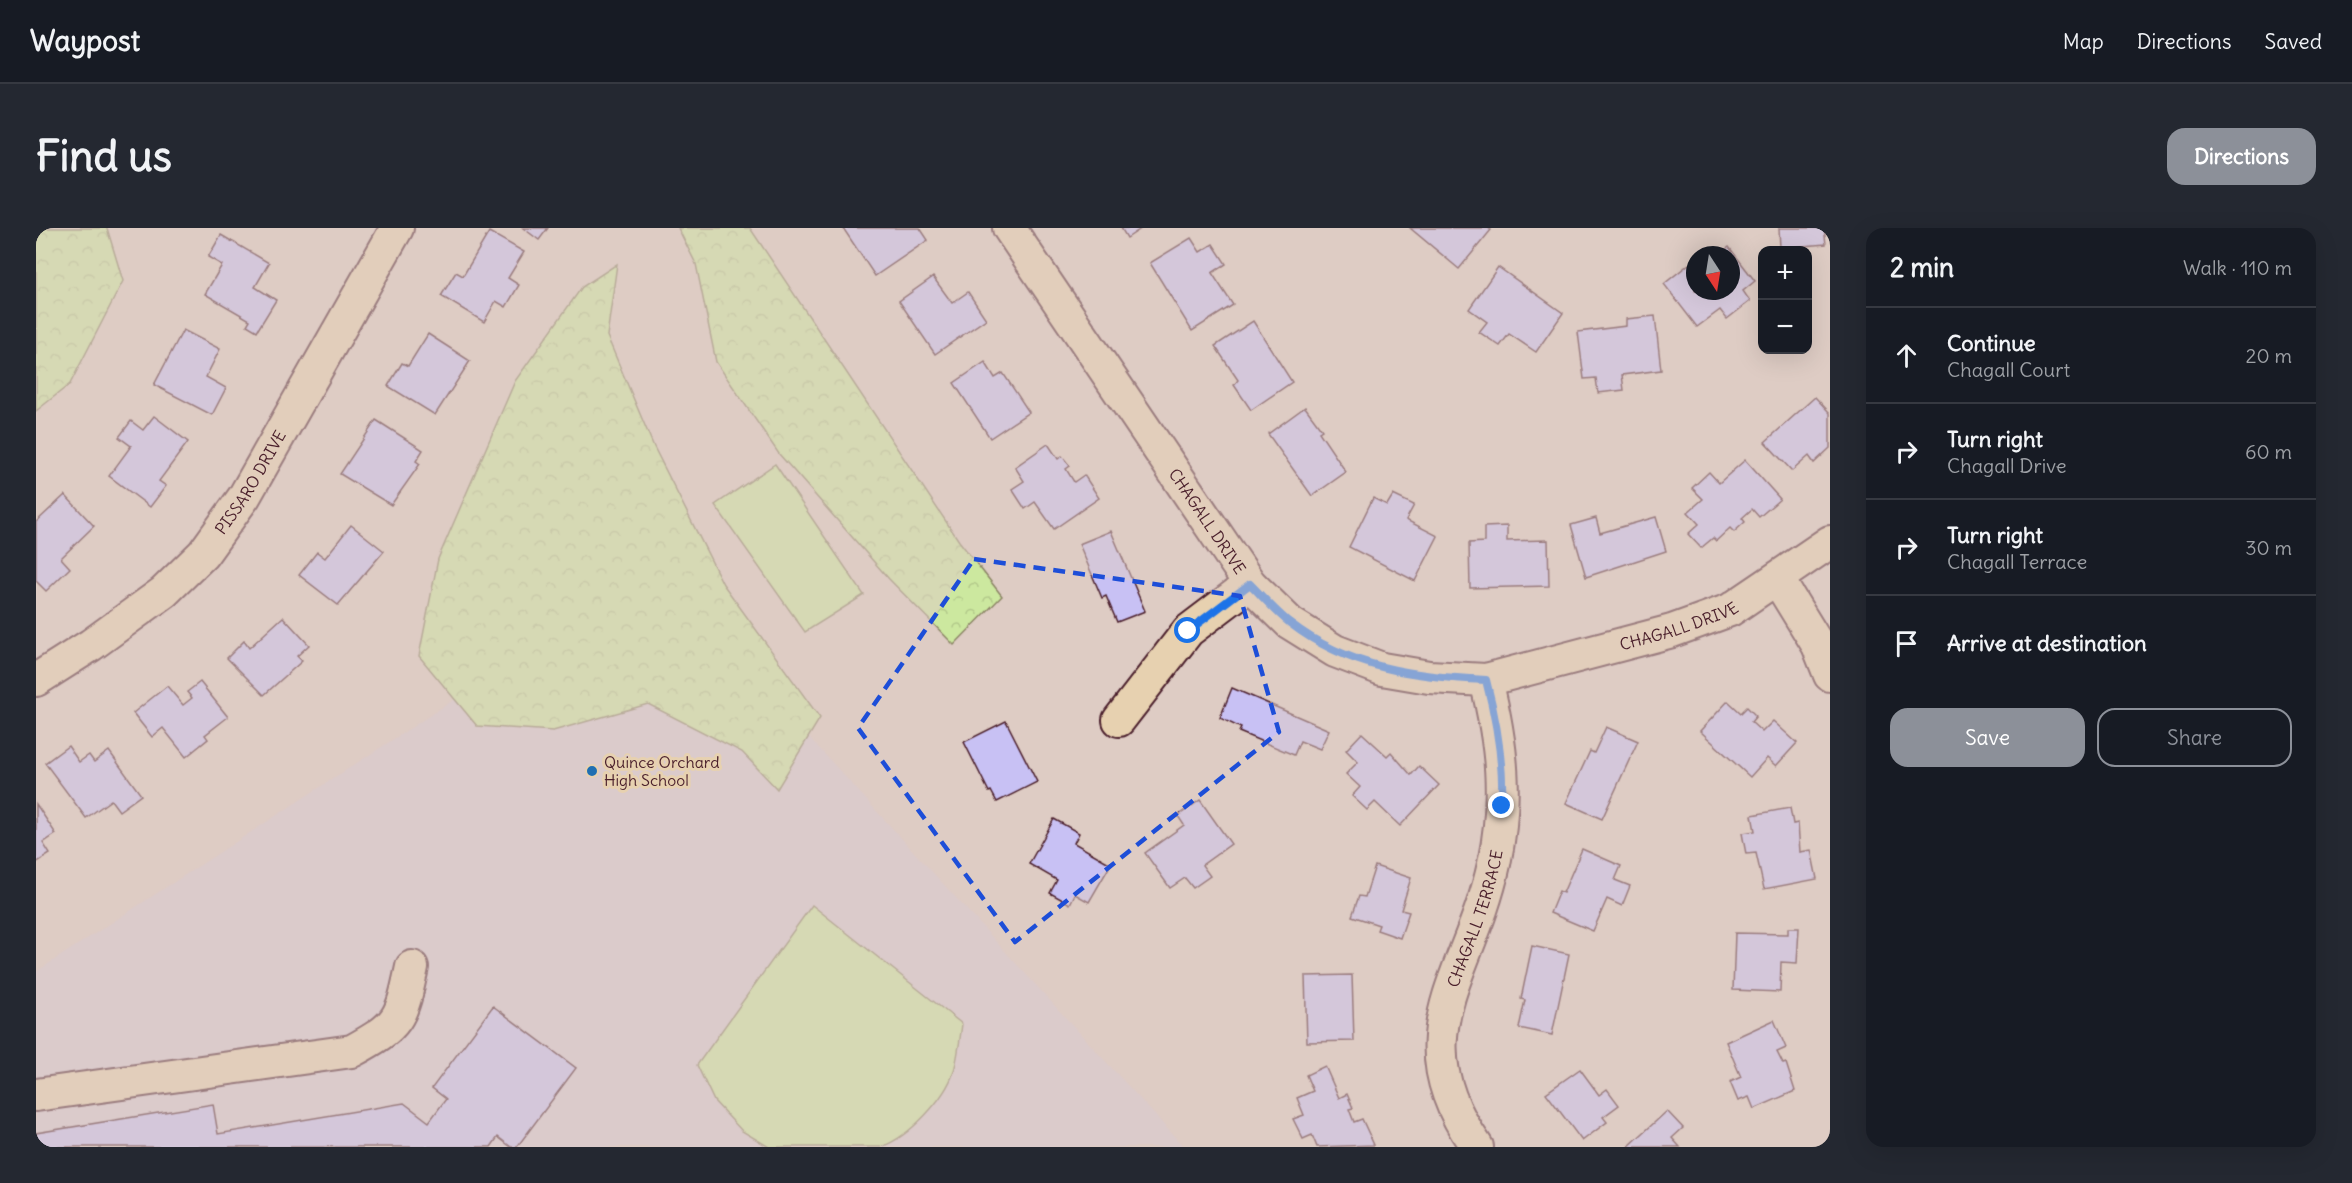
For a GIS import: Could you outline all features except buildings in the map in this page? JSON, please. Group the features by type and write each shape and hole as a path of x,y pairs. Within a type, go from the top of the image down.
{"street":[{"name":"PISSARO DRIVE","path":"36,680 91,645 164,592 203,554 244,497 397,228"},
{"name":"CHAGALL DRIVE","path":"1009,228 1250,584 1290,623 1335,651 1382,669 1429,677 1486,680 1672,631 1730,610 1778,580 1830,542"},
{"path":"1778,580 1818,645 1830,675"},
{"path":"1119,720 1188,631 1250,584"},
{"name":"CHAGALL TERRACE","path":"1477,1147 1461,1125 1444,1088 1439,1055 1442,1020 1493,865 1502,806 1503,771 1497,723 1486,680"},
{"path":"36,1095 352,1051 384,1034 403,1009 412,967"}],"highlighted area":[{"path":"974,559 1240,596 1279,732 1015,942 858,728"}],"shaded area":[{"name":"Quince Orchard High School","path":"655,569 1184,1147 36,1147 36,972"}],"green space":[{"path":"36,228 107,228 123,281 70,384 36,411"},
{"path":"678,228 750,228 959,541 1002,596 954,645 889,579 779,454 716,362 696,264"},
{"path":"617,264 607,336 654,447 723,584 820,718 777,789 742,752 648,704 553,731 477,726 419,656 438,559 515,381 582,287"},
{"path":"775,464 864,595 805,632 715,505"},
{"path":"812,905 962,1024 954,1071 943,1093 914,1126 881,1147 769,1147 742,1131 714,1101 697,1065"}],"place":[{"name":"Quince Orchard High School","path":"592,771"}],"route":[{"path":"1188,631 1250,584 1290,623 1335,651 1382,669 1429,677 1486,680 1497,723 1503,771 1502,806"}]}
